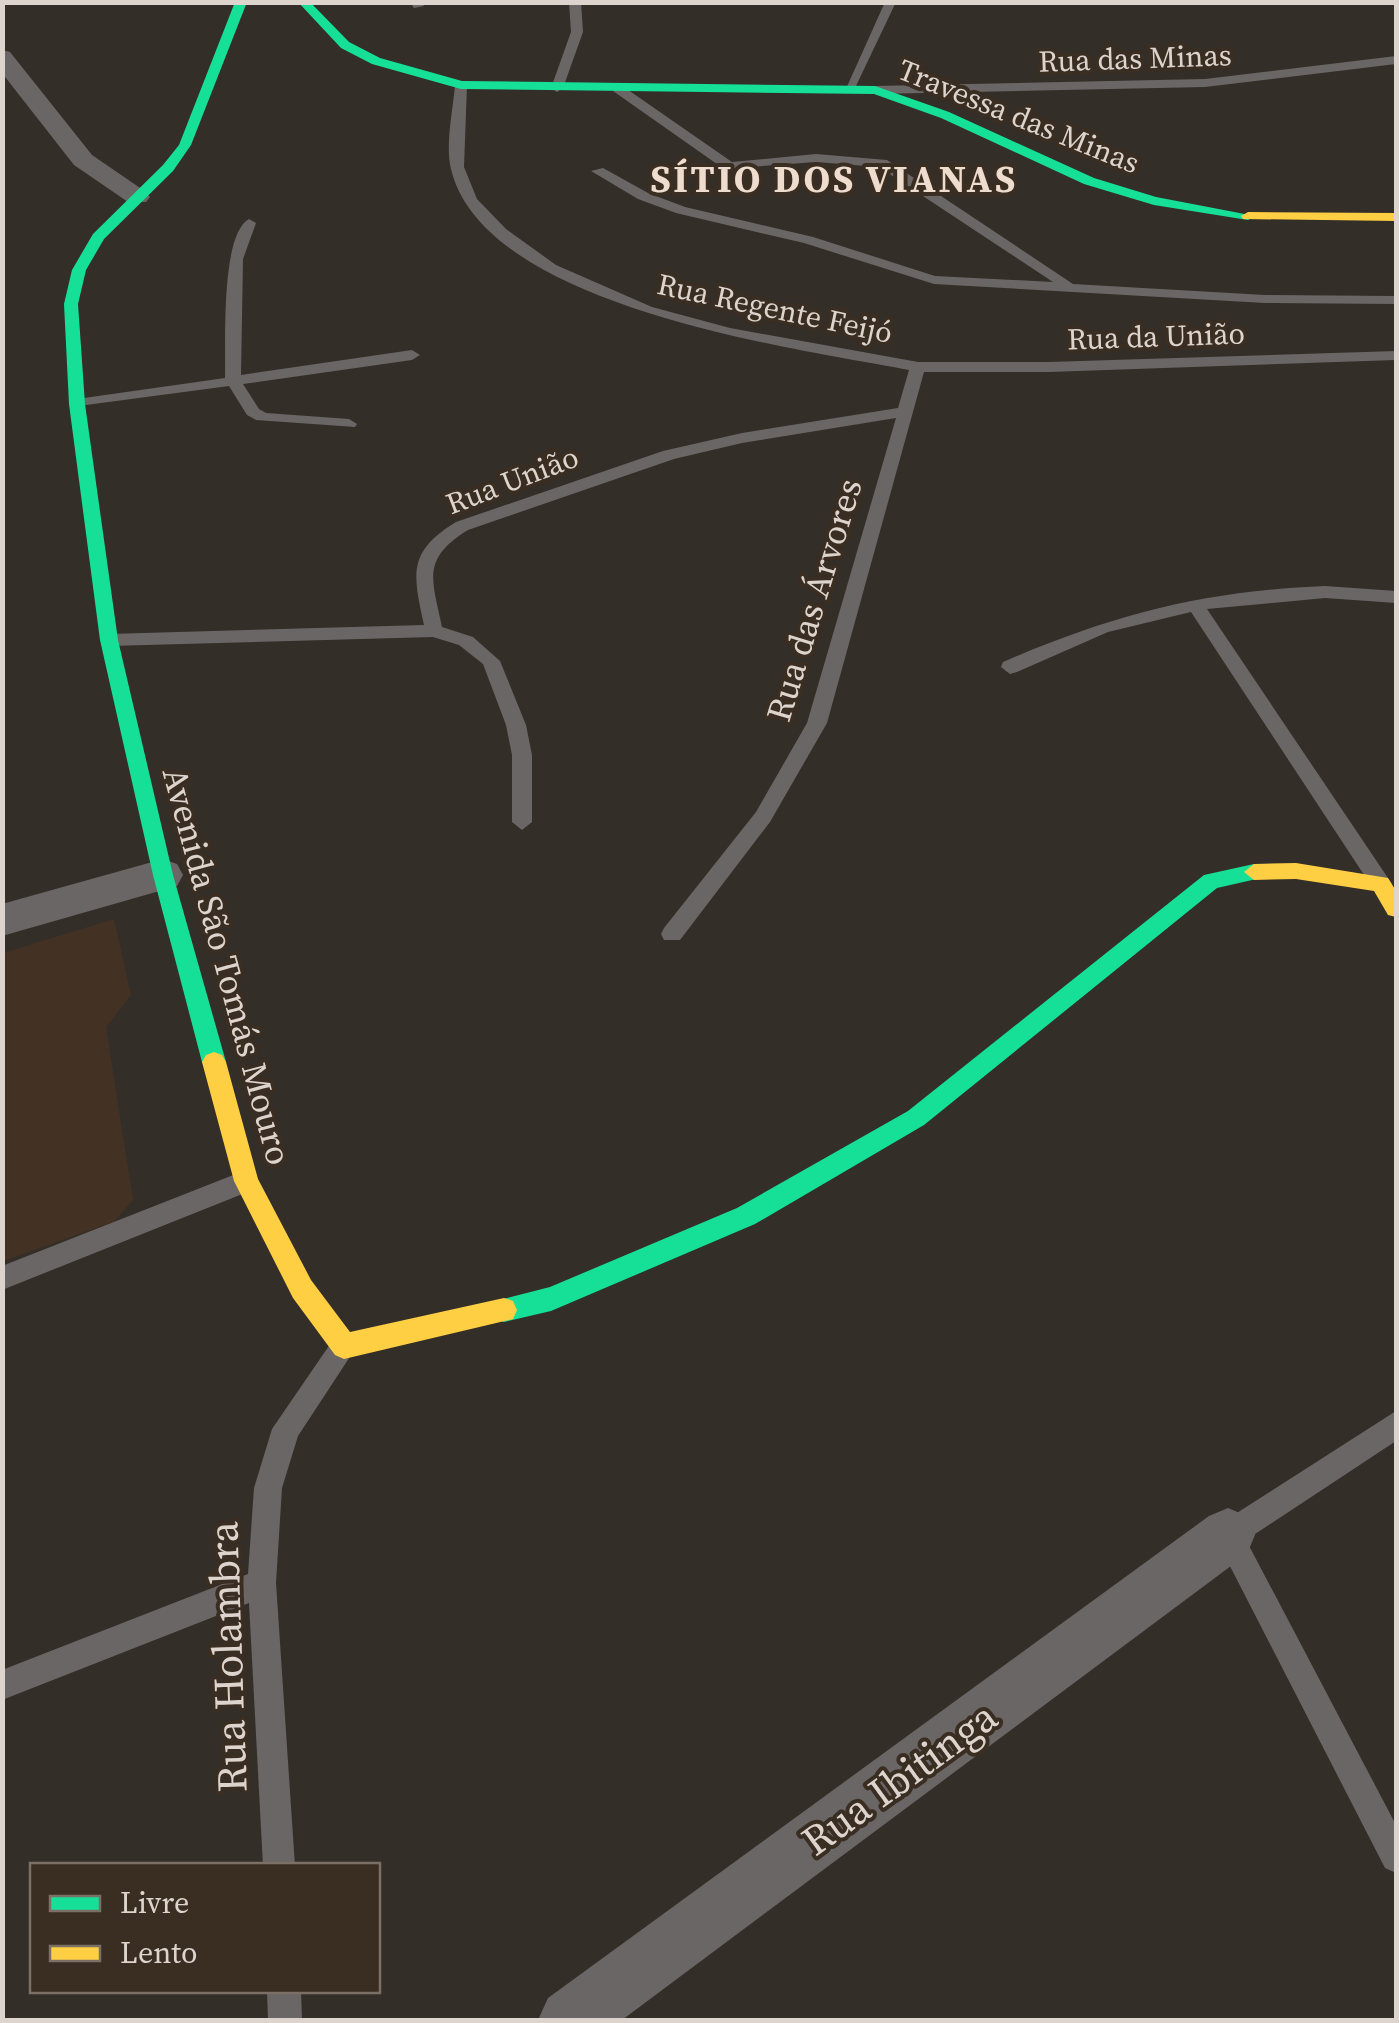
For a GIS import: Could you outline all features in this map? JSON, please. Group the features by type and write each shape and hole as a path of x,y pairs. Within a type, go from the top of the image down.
{"street":[{"name":"Avenida São Tomás Mouro","path":"241,2 184,146 168,168 98,237 79,270 71,304 77,404 108,640 163,875 246,1181 302,1289 344,1346"},
{"name":"Travessa das Minas","path":"303,2 345,45 376,61 462,85 875,90 945,114 1090,181 1154,202 1238,216 1396,217"},
{"path":"2,57 83,160 137,197"},
{"path":"344,1346 552,1299 746,1216 916,1118 1211,881 1248,870 1287,870 1381,884 1396,909"},
{"path":"2,920 163,875"},
{"name":"Rua Ibitinga","path":"570,2020 1228,1535"}],"lane":[{"path":"557,88 577,32 574,2"},
{"path":"849,88 890,2"},
{"name":"Rua das Minas","path":"875,90 1205,83 1396,60"},
{"name":"Rua Regente Feijó","path":"462,85 457,168 471,200 501,232 551,268 647,310 712,328 918,368"},
{"path":"617,88 729,166 816,158 882,164 1068,286"},
{"path":"598,171 643,196 681,210 808,240 934,280 1266,299 1396,300"},
{"path":"250,223 236,259 232,381 253,412 262,417 349,424"},
{"path":"77,404 412,355"},
{"name":"Rua da União","path":"918,368 1049,368 1396,356"},
{"name":"Rua das Árvores","path":"672,934 763,817 816,723 918,368"},
{"name":"Rua União","path":"434,632 422,570 425,554 436,540 462,526 669,454 903,412"},
{"path":"1010,667 1098,630 1197,607 1296,592 1396,596"},
{"path":"1197,607 1381,884"},
{"path":"108,640 434,632 466,641 491,661 516,725 522,755 522,822"},
{"path":"2,1278 246,1181"},
{"name":"Rua Holambra","path":"279,1863 262,1583 268,1488 286,1429 344,1346"},
{"path":"1396,1425 1228,1535 1396,1856"},
{"path":"2,1685 262,1583"},
{"path":"284,1993 285,2020"}],"shaded area":[{"path":"114,919 131,995 106,1027 133,1200 113,1222 3,1261 3,953"}],"traffic: fast":[{"path":"214,1062 163,875 109,640 77,404 71,304 79,270 98,237 168,168 185,145 241,2"},
{"path":"303,2 345,45 376,61 461,85 875,90 945,115 1089,181 1154,201 1248,216"},
{"path":"504,1310 551,1299 746,1216 916,1118 1211,881 1254,872"}],"traffic: slow":[{"path":"1248,216 1396,217"},
{"path":"1254,872 1296,871 1381,884 1396,909"},
{"path":"214,1062 246,1181 302,1289 344,1346 504,1310"}],"district":[{"name":"SÍTIO DOS VIANAS","path":"834,179"}]}
